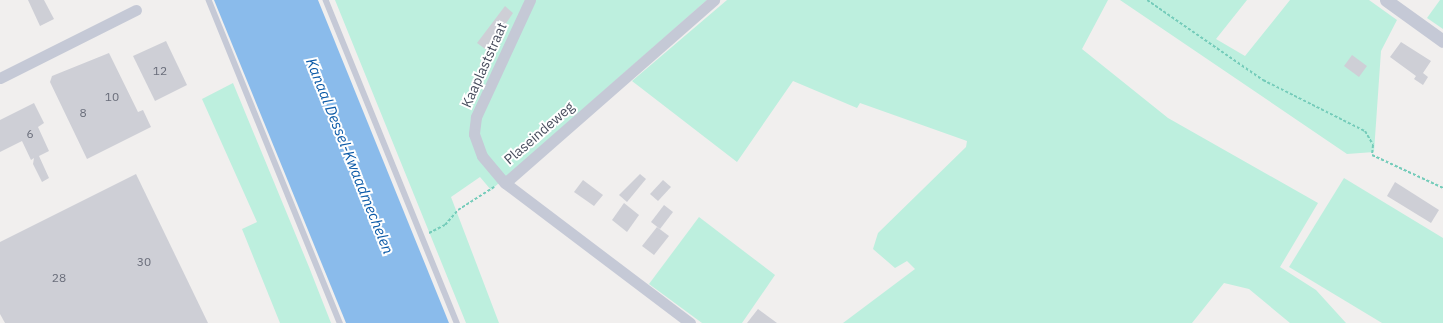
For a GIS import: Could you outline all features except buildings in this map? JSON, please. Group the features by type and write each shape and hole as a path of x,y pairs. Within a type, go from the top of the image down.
{"street":[{"name":"Kaaplaststraat","path":"505,183 482,156 474,134 476,116 530,0"},
{"name":"Plaseindeweg","path":"690,323 505,183 714,0"},
{"path":"1386,0 1443,41"},
{"path":"0,78 136,10"}],"lane":[{"path":"209,0 340,323"},
{"path":"326,0 457,323"}],"path":[{"path":"1147,0 1263,80 1365,131 1373,145 1372,155 1443,188"},
{"path":"421,236 445,225 458,210 486,190 505,183"}],"green space":[{"path":"335,0 707,0 491,190 480,177 451,197 499,323 466,323"},
{"path":"727,0 1108,0 1082,49 1168,118 1318,203 1280,267 1316,290 1346,323 1290,323 1249,289 1224,283 1192,323 843,323 915,269 907,261 895,268 873,249 878,233 966,147 967,141 860,103 857,108 793,81 737,162 632,81"},
{"path":"1120,0 1247,0 1216,39 1245,56 1290,0 1369,0 1397,20 1381,51 1374,152 1347,154"},
{"path":"1440,0 1443,0 1443,29 1427,18"},
{"path":"233,83 331,323 280,323 242,229 257,222 202,99"},
{"path":"1344,178 1443,238 1443,323 1382,323 1289,267"},
{"path":"699,217 775,275 742,323 702,323 649,284"}],"water":[{"name":"Kanaal Dessel-Kwaadmechelen","path":"214,0 318,0 449,323 346,323"}]}
